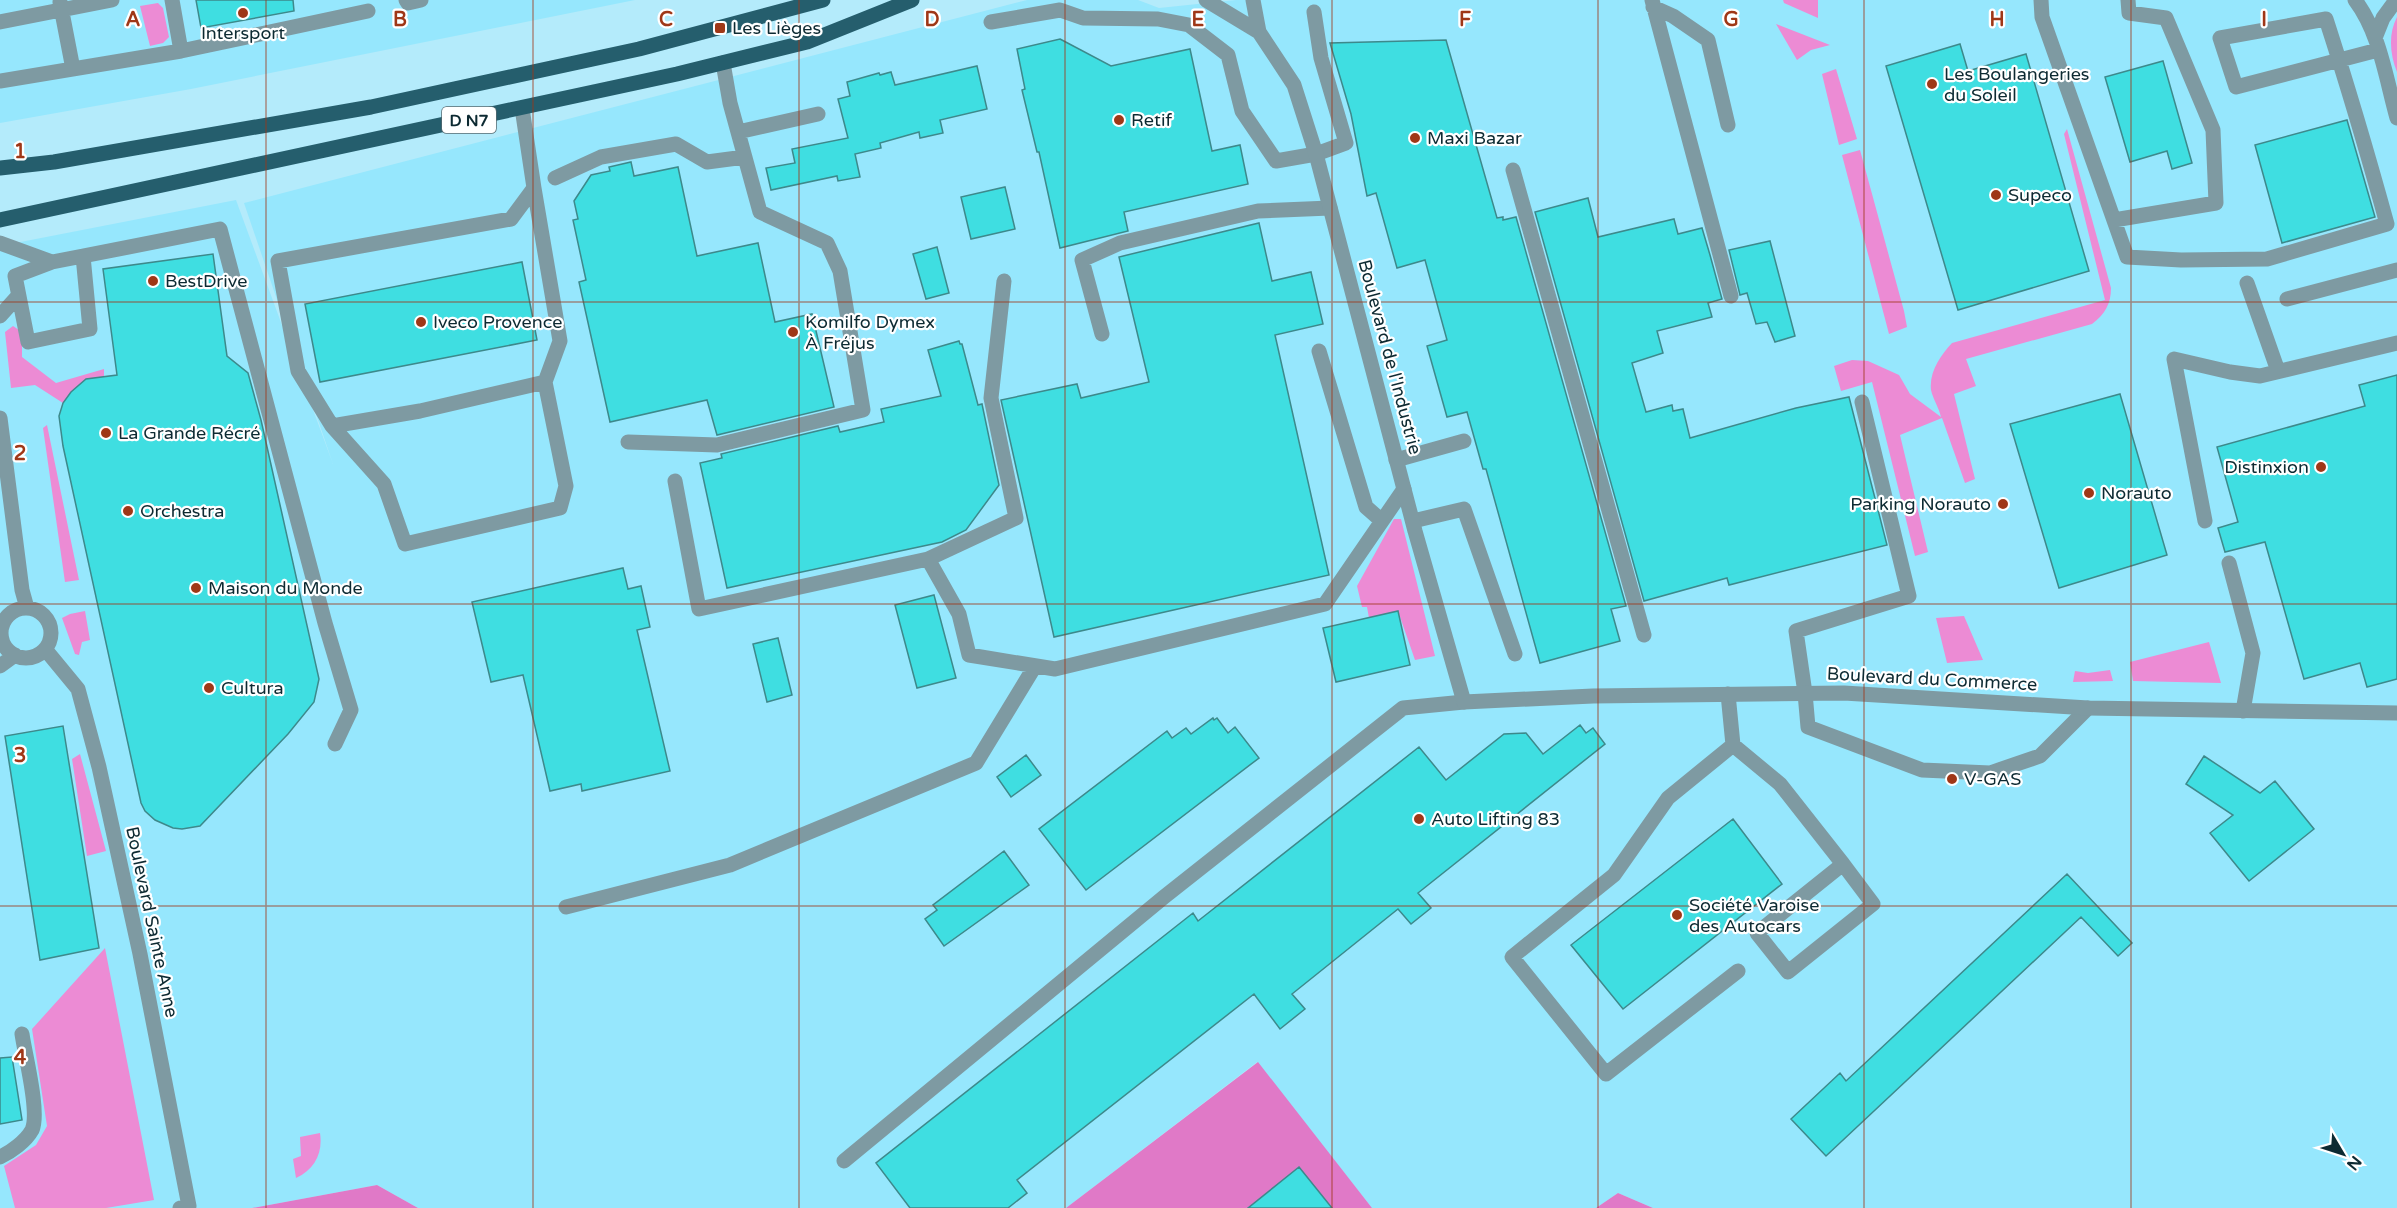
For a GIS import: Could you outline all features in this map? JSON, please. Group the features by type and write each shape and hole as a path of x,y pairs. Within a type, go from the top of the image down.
{"main road":[{"name":"D N7","path":"0,168 54,162 371,107 639,49 823,0"},
{"name":"D N7","path":"0,219 723,63 807,42 912,0"}],"street":[{"path":"0,22 61,5 112,0"},
{"path":"172,0 181,51"},
{"path":"406,0 408,3 421,0"},
{"name":"Boulevard de l'Industrie","path":"1206,0 1258,32 1294,85 1316,154 1396,460 1464,702"},
{"name":"Boulevard de l'Industrie","path":"1253,0 1258,32"},
{"path":"2041,0 2042,17 2127,257 2181,261 2267,259 2387,224 2348,86 2339,60 2326,19 2220,38 2236,87 2339,60 2377,44"},
{"path":"2114,220 2216,203 2213,130 2166,18 2129,13 2128,0"},
{"path":"2355,0 2363,10 2377,44 2397,118"},
{"path":"2377,44 2383,18 2396,0"},
{"path":"1652,3 1708,40 1728,125"},
{"path":"1652,3 1731,296"},
{"path":"61,5 73,69"},
{"path":"991,22 1059,10 1083,18 1158,19 1189,25 1228,55 1242,111 1276,161 1316,154 1346,143 1321,57 1314,12"},
{"path":"0,81 181,51 368,11"},
{"path":"628,442 717,445 863,410 840,271 827,243 760,212 730,103 723,63"},
{"path":"522,108 560,342 545,382 566,486 560,508 405,544 384,484 332,426 298,371 278,261 511,219 534,188"},
{"path":"738,132 818,114"},
{"path":"555,178 601,157 676,144 708,162 745,157"},
{"path":"1513,170 1644,635"},
{"path":"1102,334 1082,260 1120,243 1258,211 1330,208"},
{"path":"83,256 90,329 28,342 15,276 52,262 220,229 325,623 351,710 335,744"},
{"path":"0,243 52,262"},
{"path":"2287,299 2397,270"},
{"path":"675,481 699,609 928,559 1016,518 991,398 1004,281"},
{"path":"2247,283 2278,371"},
{"path":"0,316 18,296"},
{"path":"2205,521 2174,359 2229,372 2260,376 2397,343"},
{"path":"1319,351 1366,507 1382,520"},
{"path":"332,426 420,411 545,382"},
{"path":"1862,402 1910,596 1796,631 1808,727 1922,770 1990,773 2040,756 2088,708"},
{"path":"0,418 22,590 27,608"},
{"path":"1396,460 1464,441"},
{"path":"928,559 959,614 969,655 1055,669 1325,604 1404,489"},
{"path":"1413,521 1464,509 1515,654"},
{"path":"2229,563 2253,652 2243,711"},
{"path":"27,608 34,609 47,619 51,634 45,649 30,657 15,655 5,646 0,633 11,612 27,608"},
{"name":"Boulevard Sainte Anne","path":"45,649 78,689 99,767 140,954 189,1206 180,1208"},
{"path":"0,666 15,655"},
{"path":"566,907 730,865 976,763 1035,666"},
{"name":"Boulevard du Commerce","path":"844,1161 1164,897 1403,708 1464,702 1593,696 1844,693 2088,708 2397,713"},
{"path":"1728,694 1733,745 1780,784 1843,864 1874,904 1788,972 1757,933 1843,864"},
{"path":"1733,745 1668,798 1614,874 1512,957 1606,1074 1738,971"},
{"path":"0,1157 23,1141 32,1130 35,1114 22,1034"}],"shaded area":[{"path":"0,0 635,0 191,89 0,123"},
{"path":"1027,0 1138,0 1159,8 1236,0 2397,0 2397,1208 1653,1208 1618,1193 1596,1208 1372,1208 1257,1062 1066,1208 418,1208 377,1185 252,1208 0,1208 0,246 236,200 333,464 244,203"},
{"path":"1783,0 1818,0 1818,18 1784,3"},
{"path":"158,3 163,8 169,37 163,43 150,46 140,6"},
{"path":"2397,17 2397,72 2391,44 2392,30"},
{"path":"1776,24 1830,45 1811,50 1797,60"},
{"path":"1836,69 1857,139 1839,145 1822,74"},
{"path":"2067,129 2111,288 2110,299 2104,312 2092,324 1966,359 1976,386 1954,394 1975,479 1965,483 1942,418 1900,435 1928,552 1915,556 1872,382 1841,391 1834,366 1852,360 1868,361 1899,375 1910,394 1941,417 1931,390 1932,376 1937,364 1952,343 2105,300 2064,134"},
{"path":"1860,150 1907,327 1889,334 1842,155"},
{"path":"13,326 22,332 22,357 56,383 104,369 104,377 80,384 63,403 35,385 11,388 5,332"},
{"path":"47,425 79,580 65,582 43,428"},
{"path":"1394,519 1401,519 1435,656 1415,660 1398,611 1369,618 1367,607 1362,607 1357,586"},
{"path":"85,611 90,640 82,642 79,655 75,654 62,618"},
{"path":"1964,616 1983,660 1947,663 1936,618"},
{"path":"2209,642 2221,683 2133,681 2130,662"},
{"path":"2110,670 2113,681 2073,682 2075,671 2088,673"},
{"path":"80,754 106,851 87,856 72,759"},
{"path":"105,948 154,1200 106,1208 15,1208 4,1166 36,1145 47,1126 32,1029"},
{"path":"1258,1062 1372,1208 1066,1208"},
{"path":"320,1133 319,1154 316,1160 308,1170 296,1178 293,1159 301,1156 300,1137"},
{"path":"377,1185 418,1208 252,1208"},
{"path":"1618,1193 1653,1208 1596,1208"}],"building":[{"name":"Intersport","path":"196,0 293,0 294,11 201,28"},
{"name":"Retif","path":"1060,39 1111,66 1190,49 1212,151 1240,145 1248,184 1124,212 1128,231 1060,248 1039,152 1037,152 1022,90 1025,89 1017,49"},
{"path":"1446,40 1497,218 1503,217 1503,220 1516,217 1626,606 1611,609 1620,641 1540,663 1486,469 1483,469 1467,412 1447,417 1427,346 1447,340 1425,260 1397,268 1376,193 1367,196 1351,114 1330,43"},
{"name":"Supeco","path":"1960,44 1968,71 2026,54 2089,271 1958,310 1886,66"},
{"path":"2163,61 2192,163 2172,169 2167,151 2130,162 2105,77"},
{"path":"977,66 987,109 940,120 943,133 920,138 919,132 880,143 881,148 855,154 860,177 838,181 837,176 771,190 766,168 795,163 792,149 848,138 838,99 850,96 847,82 891,72 895,85"},
{"path":"2347,120 2375,217 2282,243 2255,145"},
{"path":"631,162 634,176 678,167 697,256 758,243 775,322 812,314 834,407 717,435 707,400 610,422 579,282 586,280 573,220 578,219 574,201 591,175 610,171 609,167"},
{"path":"1005,187 1015,229 971,239 961,197"},
{"path":"1588,198 1598,237 1674,219 1678,234 1702,228 1722,299 1708,303 1712,317 1657,331 1663,353 1632,363 1646,412 1672,405 1673,411 1683,409 1690,438 1796,408 1849,397 1887,545 1729,585 1727,578 1644,601 1535,212"},
{"path":"1259,223 1272,281 1311,272 1323,324 1275,335 1329,575 1054,637 1001,400 1077,384 1081,398 1149,382 1119,257"},
{"path":"1770,241 1795,336 1775,342 1767,322 1756,324 1747,293 1740,295 1729,250"},
{"path":"937,247 949,293 926,299 913,254"},
{"path":"213,254 227,356 248,373 261,420 319,679 314,702 288,734 200,826 182,829 173,828 155,820 145,811 141,803 63,446 59,416 63,403 71,392 86,379 117,375 103,269"},
{"name":"Iveco Provence","path":"522,262 537,340 320,382 305,304"},
{"path":"959,341 962,344 978,405 982,404 999,485 966,530 942,542 727,588 700,463 722,458 721,454 838,426 840,432 884,422 881,409 941,396 928,350"},
{"path":"2397,375 2397,679 2367,687 2360,663 2304,679 2265,542 2225,552 2218,528 2238,522 2217,447 2365,406 2359,385"},
{"name":"Norauto","path":"2120,394 2167,555 2059,588 2010,424"},
{"path":"623,568 628,589 641,586 650,627 637,630 670,771 582,791 581,784 550,791 523,675 491,682 472,602"},
{"path":"934,595 956,678 917,688 895,605"},
{"path":"1398,611 1410,665 1336,682 1323,628"},
{"path":"778,638 792,695 767,702 753,644"},
{"path":"1213,718 1214,720 1217,718 1228,733 1235,727 1259,758 1086,890 1039,829 1167,731 1172,738 1186,728 1191,734"},
{"path":"1580,725 1586,733 1593,728 1605,744 1418,893 1431,908 1411,924 1398,909 1292,994 1305,1009 1280,1029 1254,994 1017,1180 1027,1193 1008,1208 910,1208 876,1163 1193,913 1198,921 1419,747 1446,780 1504,734 1526,733 1543,754"},
{"path":"63,726 99,948 40,960 5,736"},
{"path":"1026,755 1041,775 1011,797 997,777"},
{"path":"2204,756 2260,793 2275,781 2314,829 2249,881 2210,833 2233,815 2186,784"},
{"name":"Société Varoise des Autocars","path":"1733,819 1782,884 1623,1009 1571,945"},
{"path":"1004,851 1029,885 944,946 925,919 937,910 933,905"},
{"path":"2067,874 2132,943 2118,956 2081,917 1826,1156 1791,1119 1840,1073 1846,1081"},
{"path":"12,1057 22,1120 0,1124 0,1058"},
{"path":"1299,1167 1332,1208 1248,1208"}],"place":[{"name":"Intersport","path":"243,13"},
{"name":"Les Lièges","path":"720,28"},
{"name":"Les Boulangeries du Soleil","path":"1932,84"},
{"name":"Retif","path":"1119,120"},
{"name":"Maxi Bazar","path":"1415,138"},
{"name":"Supeco","path":"1996,195"},
{"name":"BestDrive","path":"153,281"},
{"name":"Iveco Provence","path":"421,322"},
{"name":"Komilfo Dymex À Fréjus","path":"793,332"},
{"name":"La Grande Récré","path":"106,433"},
{"name":"Distinxion","path":"2321,467"},
{"name":"Norauto","path":"2089,493"},
{"name":"Parking Norauto","path":"2003,504"},
{"name":"Orchestra","path":"128,511"},
{"name":"Maison du Monde","path":"196,588"},
{"name":"Cultura","path":"209,688"},
{"name":"V-GAS","path":"1952,779"},
{"name":"Auto Lifting 83","path":"1419,819"},
{"name":"Société Varoise des Autocars","path":"1677,915"}]}
